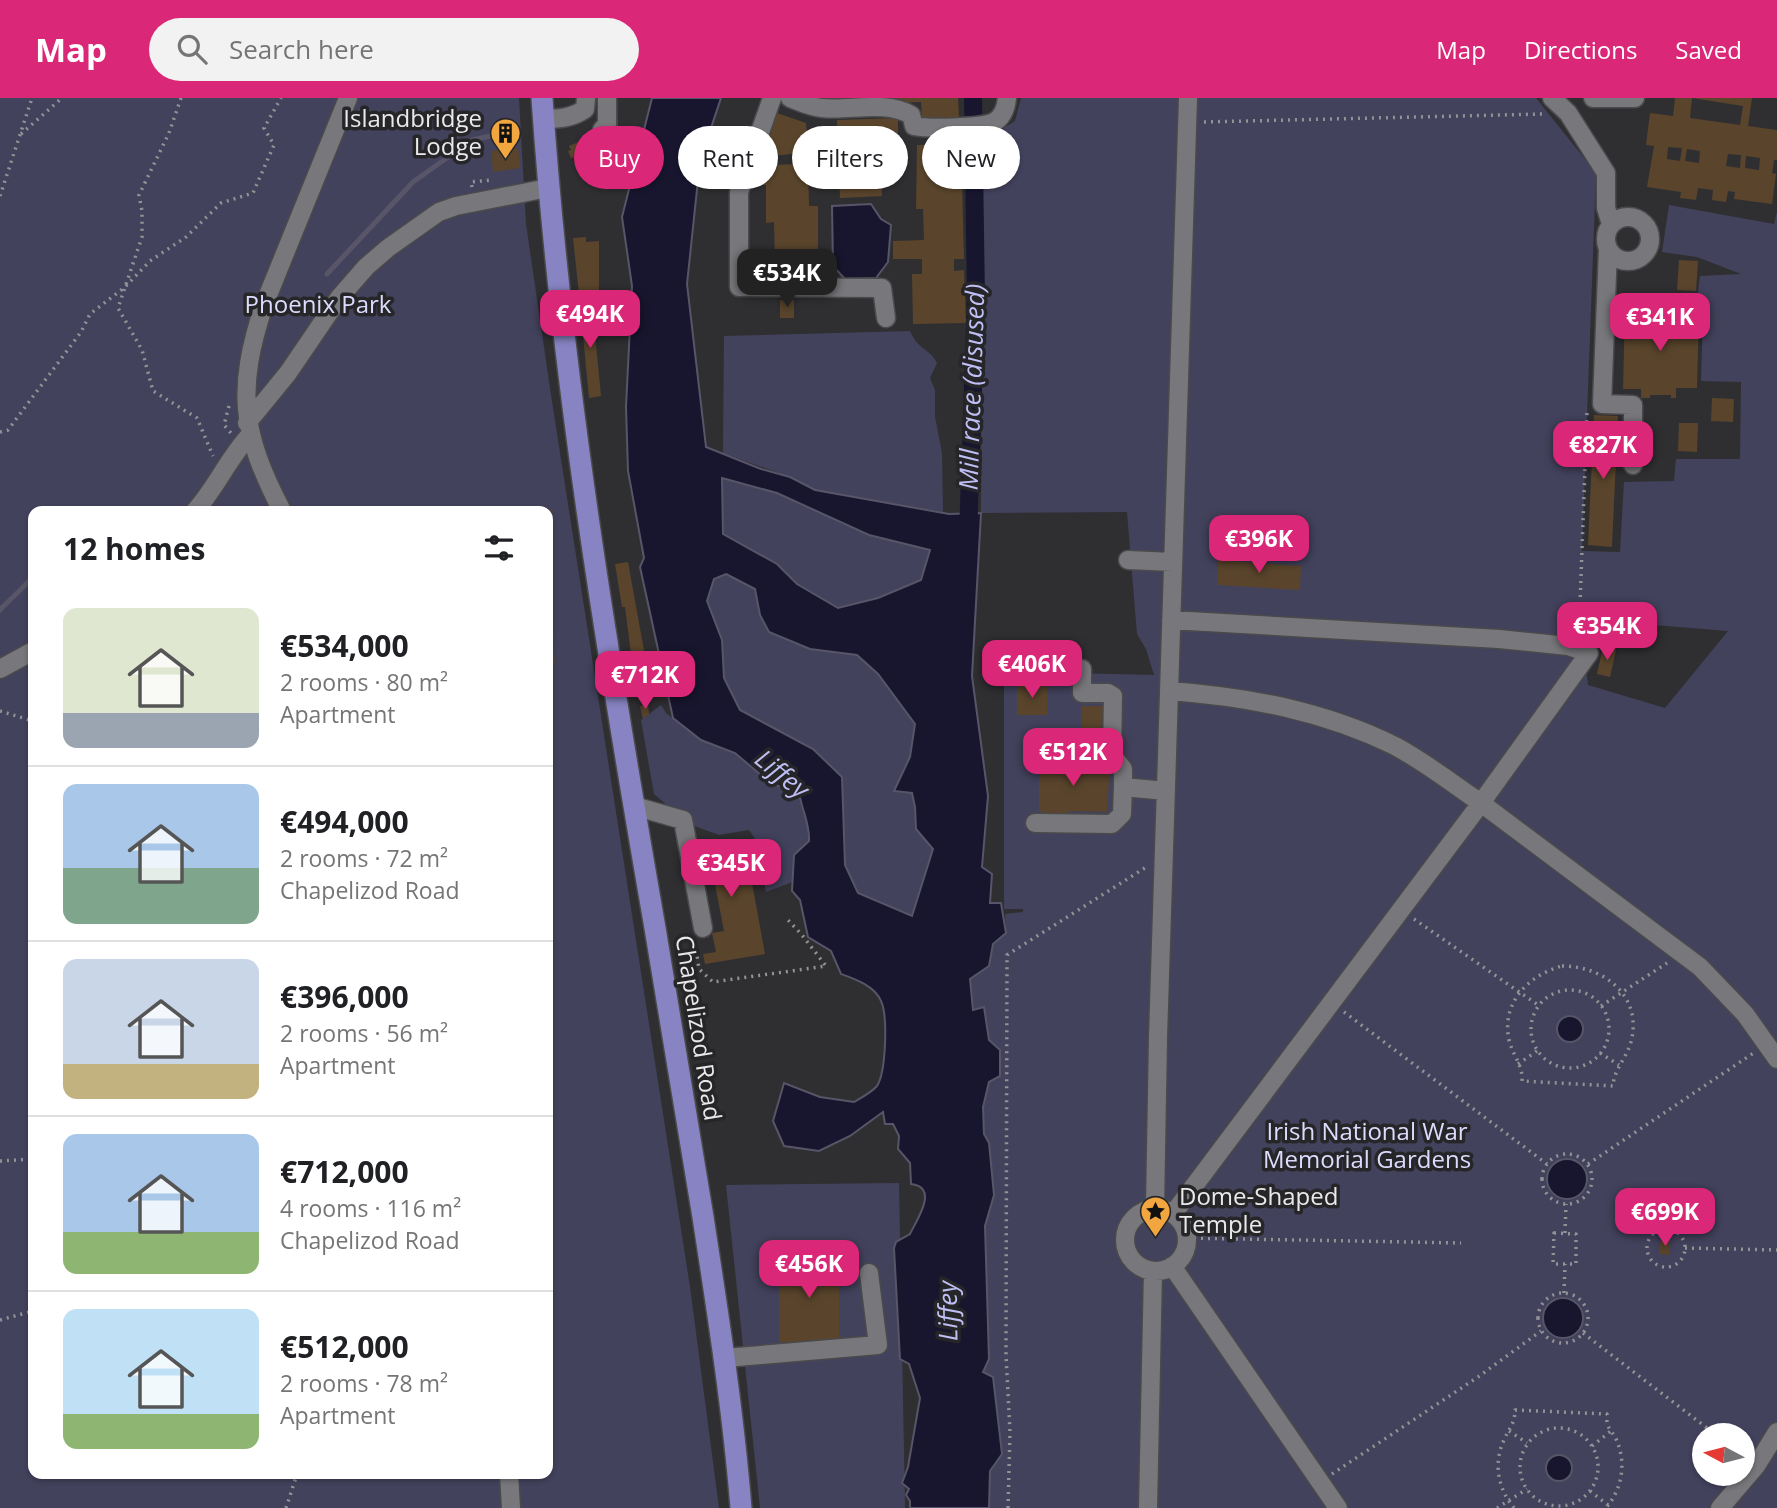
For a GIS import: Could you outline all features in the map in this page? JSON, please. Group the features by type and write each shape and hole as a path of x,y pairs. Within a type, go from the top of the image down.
{"main road":[{"name":"Chapelizod Road","path":"542,109 548,187 579,455 724,1357 741,1508"}],"street":[{"path":"279,506 265,479 249,429 245,404 247,370 264,305 348,98"},
{"path":"542,109 565,118 585,109 586,98"},
{"path":"605,126 607,98"},
{"path":"772,98 738,192 740,287 882,288 886,318"},
{"path":"790,98 822,108 904,111 911,115 914,126 925,129 996,121 1006,106 1007,98"},
{"path":"1155,1208 1188,98"},
{"path":"1552,98 1568,113 1606,173 1606,208 1611,224 1606,238 1608,248 1602,404 1633,405 1633,465"},
{"path":"1593,98 1635,98"},
{"path":"199,506 222,477 249,429 339,298 366,267 439,212 548,187"},
{"path":"1608,248 1616,257 1630,261 1644,254 1650,242 1647,228 1637,219 1623,217 1611,224"},
{"path":"1128,560 1173,562"},
{"path":"1171,620 1499,639 1568,646 1589,653 1481,803 1173,1214"},
{"path":"0,669 28,653"},
{"path":"1035,823 1112,824 1122,814 1123,769 1112,755 1113,696 1108,693 1082,693 1082,669"},
{"path":"1170,691 1250,699 1294,709 1345,724 1397,747 1481,803 1684,953 1719,984 1772,1051"},
{"path":"1123,787 1166,791"},
{"path":"634,806 683,820 703,929"},
{"path":"1155,1208 1173,1214 1183,1225 1187,1238 1183,1254 1172,1266 1153,1271 1144,1269 1129,1257 1124,1239 1126,1230 1137,1214 1155,1208"},
{"path":"1172,1266 1338,1508"},
{"path":"1148,1508 1153,1271"},
{"path":"724,1357 878,1345 869,1273"},
{"path":"1720,1508 1756,1466 1777,1433"},
{"path":"509,1479 511,1508"}],"path":[{"path":"0,196 32,98"},
{"path":"20,135 62,98"},
{"path":"181,98 169,133 139,195 142,237 118,308 142,350 153,391 197,418 222,477"},
{"path":"0,432 8,430 81,332 90,314 125,287 150,261 186,237 221,203 253,193 274,145 264,128 281,98"},
{"path":"1188,122 1568,113"},
{"path":"0,711 28,719"},
{"path":"1008,1508 1010,1432 1006,1355 1007,955 1165,855"},
{"path":"1401,910 1538,1005"},
{"path":"703,929 695,944 699,969 713,982 826,966 803,934 788,920"},
{"path":"1601,1006 1684,953"},
{"path":"1562,966 1579,966 1596,971 1610,980 1622,993 1633,1023 1627,1054 1614,1073 1612,1087 1522,1082 1523,1070 1518,1064 1509,1037 1508,1022 1519,992 1531,979 1545,970 1562,966"},
{"path":"1570,990 1588,994 1601,1006 1609,1025 1608,1035 1600,1053 1583,1065 1563,1067 1544,1058 1532,1040 1531,1028 1538,1005 1552,994 1570,990"},
{"path":"1331,1003 1547,1164"},
{"path":"1518,1064 1537,1051"},
{"path":"1588,1164 1772,1051"},
{"path":"1600,1053 1619,1065"},
{"path":"1564,1153 1577,1155 1588,1164 1592,1177 1589,1191 1580,1201 1566,1204 1553,1200 1544,1189 1542,1176 1547,1164 1552,1158 1564,1153"},
{"path":"0,1161 28,1159"},
{"path":"1565,1233 1566,1204"},
{"path":"1663,1229 1676,1232 1685,1248 1681,1260 1665,1268 1654,1264 1647,1253 1652,1236 1663,1229"},
{"path":"1554,1233 1576,1234 1576,1264 1564,1264 1553,1264 1554,1233"},
{"path":"1187,1238 1461,1243"},
{"path":"1685,1248 1777,1250"},
{"path":"1564,1264 1564,1293"},
{"path":"1564,1293 1577,1297 1586,1307 1588,1321 1583,1333 1572,1342 1558,1343 1541,1331 1538,1314 1542,1305 1555,1294 1564,1293"},
{"path":"0,1320 28,1312"},
{"path":"1319,1482 1478,1377 1541,1331"},
{"path":"1583,1333 1700,1423"},
{"path":"1514,1508 1502,1490 1498,1466 1499,1454 1514,1425 1515,1410 1607,1414 1606,1426 1611,1431 1621,1455 1622,1469 1616,1494 1608,1507 1590,1491"},
{"path":"1560,1428 1575,1431 1592,1446 1597,1458 1598,1472 1590,1491 1574,1503 1554,1506 1542,1502 1527,1489 1520,1470 1522,1456 1528,1444 1545,1431 1560,1428"},
{"path":"1509,1431 1528,1444"},
{"path":"1592,1446 1611,1431"},
{"path":"286,1508 295,1479"},
{"path":"1497,1508 1527,1489"}],"green space":[{"name":"Phoenix Park","path":"0,98 519,98 526,224 690,1287 719,1508 0,1508"},
{"name":"Irish National War Memorial Gardens","path":"1021,98 1536,98 1596,173 1582,551 1620,552 1624,482 1674,481 1676,459 1740,459 1741,382 1701,381 1703,310 1696,309 1700,276 1741,274 1697,257 1662,252 1669,205 1774,224 1777,212 1777,1508 989,1508 990,1471 1002,1454 993,1378 983,1372 989,1359 985,1226 994,1195 989,1143 984,1134 983,1107 989,1082 1000,1076 1000,1051 989,1040 984,1008 973,1011 970,978 989,966 993,944 1006,933 1005,914 1023,912 1023,909 1004,909 1004,664 1068,666 1068,673 1154,675 1146,649 1137,634 1127,512 981,513 982,189 1020,189 1020,126 1007,126 1015,121","holes":["1580,619 1728,631 1665,708 1588,685"]},
{"path":"910,331 916,342 931,354 937,363 930,378 935,390 935,417 942,453 943,512 815,490 790,477 723,453 724,336"},
{"path":"721,477 777,493 869,535 930,550 921,580 878,598 838,608 797,584 777,564 723,534"},
{"path":"726,574 755,589 760,615 810,649 857,655 878,674 915,724 910,757 894,790 912,793 916,829 933,849 912,917 858,893 845,865 842,777 813,749 740,710 724,678 722,640 707,601 714,579"},
{"path":"661,705 666,713 701,740 735,753 767,780 800,797 803,813 810,826 809,842 794,857 792,882 766,892 754,837 749,830 719,835 689,824 654,794 641,720"},
{"path":"899,1183 905,1508 760,1508 726,1185"}],"water":[{"name":"Liffey","path":"652,98 721,98 712,126 678,126 678,189 697,189 687,284 706,447 761,469 790,477 815,490 949,514 981,513 972,676 988,796 982,867 992,874 990,903 1001,903 1006,933 993,944 989,966 970,979 973,1010 984,1007 989,1040 1000,1050 1000,1076 989,1082 983,1107 984,1134 989,1143 994,1195 985,1226 989,1359 983,1372 993,1377 1002,1454 990,1471 989,1508 910,1508 906,1495 909,1489 902,1483 908,1467 920,1398 909,1364 900,1359 894,1248 896,1242 910,1234 925,1198 920,1186 911,1184 910,1163 898,1149 899,1136 893,1124 885,1124 883,1112 850,1136 819,1151 784,1146 773,1121 784,1083 820,1097 854,1102 877,1086 884,1057 883,1008 874,991 841,974 831,951 808,937 800,900 792,891 794,855 809,841 800,797 767,780 735,753 701,740 673,718 640,567 644,558 628,471 626,407 632,286 622,217 629,189 664,189 664,126 645,126","holes":["722,478 777,493 869,535 930,550 921,580 878,598 838,608 797,584 777,564 723,534","726,574 755,589 760,615 769,632 810,649 857,655 878,674 915,724 910,757 894,791 912,793 916,829 933,849 912,916 858,893 845,865 842,777 813,749 740,710 724,678 722,640 707,601 714,579"]},
{"path":"871,204 881,219 891,225 888,262 876,278 845,279 833,266 832,206"},
{"path":"1570,1016 1579,1020 1583,1029 1579,1038 1570,1042 1561,1038 1557,1029 1561,1020"},
{"path":"1567,1159 1581,1165 1587,1179 1581,1193 1567,1199 1553,1193 1547,1179 1553,1165"},
{"path":"1563,1298 1577,1304 1583,1318 1577,1332 1563,1338 1549,1332 1543,1318 1549,1304"},
{"path":"1559,1455 1568,1459 1572,1468 1568,1477 1559,1481 1550,1477 1546,1468 1550,1459"}],"building":[{"path":"609,98 617,98 618,126 609,126"},
{"path":"896,98 958,98 959,118 922,119 921,102 897,103"},
{"path":"1675,98 1692,98 1752,98 1748,126 1777,130 1772,204 1734,199 1735,192 1728,191 1726,202 1712,200 1713,190 1698,188 1696,200 1680,198 1681,192 1647,187 1654,146 1646,145 1650,113 1673,116","holes":["1692,98 1743,106 1740,125 1690,118","1668,147 1682,148 1680,161 1667,159","1687,149 1700,151 1699,163 1685,161","1728,154 1741,155 1740,168 1726,166","1746,156 1760,158 1759,170 1745,168"]},
{"path":"777,113 806,123 806,126 792,126 792,154 778,155 778,126 773,126"},
{"path":"898,118 898,126 837,126 837,120"},
{"path":"574,144 574,157 571,158 568,151 571,150 569,146"},
{"path":"917,145 922,145 922,189 962,189 964,259 954,259 954,271 964,270 966,323 913,324 912,274 922,274 922,259 893,259 893,241 924,240 923,209 916,209"},
{"name":"Islandbridge Lodge","path":"518,148 520,168 493,172 491,151"},
{"path":"792,164 792,189 809,189 809,206 818,206 818,251 796,252 796,264 775,264 774,222 766,223 766,189 778,189 778,165"},
{"path":"840,189 882,189 882,196 840,198"},
{"path":"586,237 586,242 599,241 599,292 579,294 573,238"},
{"path":"1679,260 1698,261 1696,291 1677,290"},
{"path":"780,300 794,300 794,318 780,318"},
{"path":"1629,301 1647,301 1646,328 1678,329 1678,311 1699,311 1697,388 1676,388 1676,398 1671,398 1671,395 1650,395 1650,398 1641,398 1641,389 1623,389 1625,309 1628,309"},
{"path":"592,303 601,396 589,398 580,304"},
{"path":"1712,398 1734,399 1733,422 1711,421"},
{"path":"1594,415 1618,416 1612,547 1588,545"},
{"path":"1679,423 1698,423 1697,452 1678,451"},
{"path":"1218,560 1301,566 1300,590 1217,585"},
{"path":"628,562 645,656 648,656 650,669 654,669 657,690 636,693 625,607 622,607 615,564"},
{"path":"1603,647 1616,650 1610,677 1597,674"},
{"path":"1017,685 1047,685 1047,715 1017,715"},
{"path":"648,705 649,714 643,719 640,706"},
{"path":"1082,706 1104,706 1103,752 1081,751"},
{"path":"1045,761 1110,764 1107,812 1070,811 1070,816 1044,815 1039,809 1039,769"},
{"path":"712,839 713,845 744,839 765,954 705,964 703,954 716,952 712,933 724,931 713,874 698,877 691,842"},
{"path":"1659,1242 1670,1242 1670,1255 1659,1254"},
{"path":"839,1258 839,1342 779,1342 779,1259"}],"waterway":[{"name":"Mill race (disused)","path":"968,536 976,298 973,98"},
{"path":"327,274 413,182 472,140 500,134"},
{"path":"0,610 28,582"}],"place":[{"name":"Islandbridge Lodge","path":"505,160"},
{"name":"Dome-Shaped Temple","path":"1156,1238"}]}
